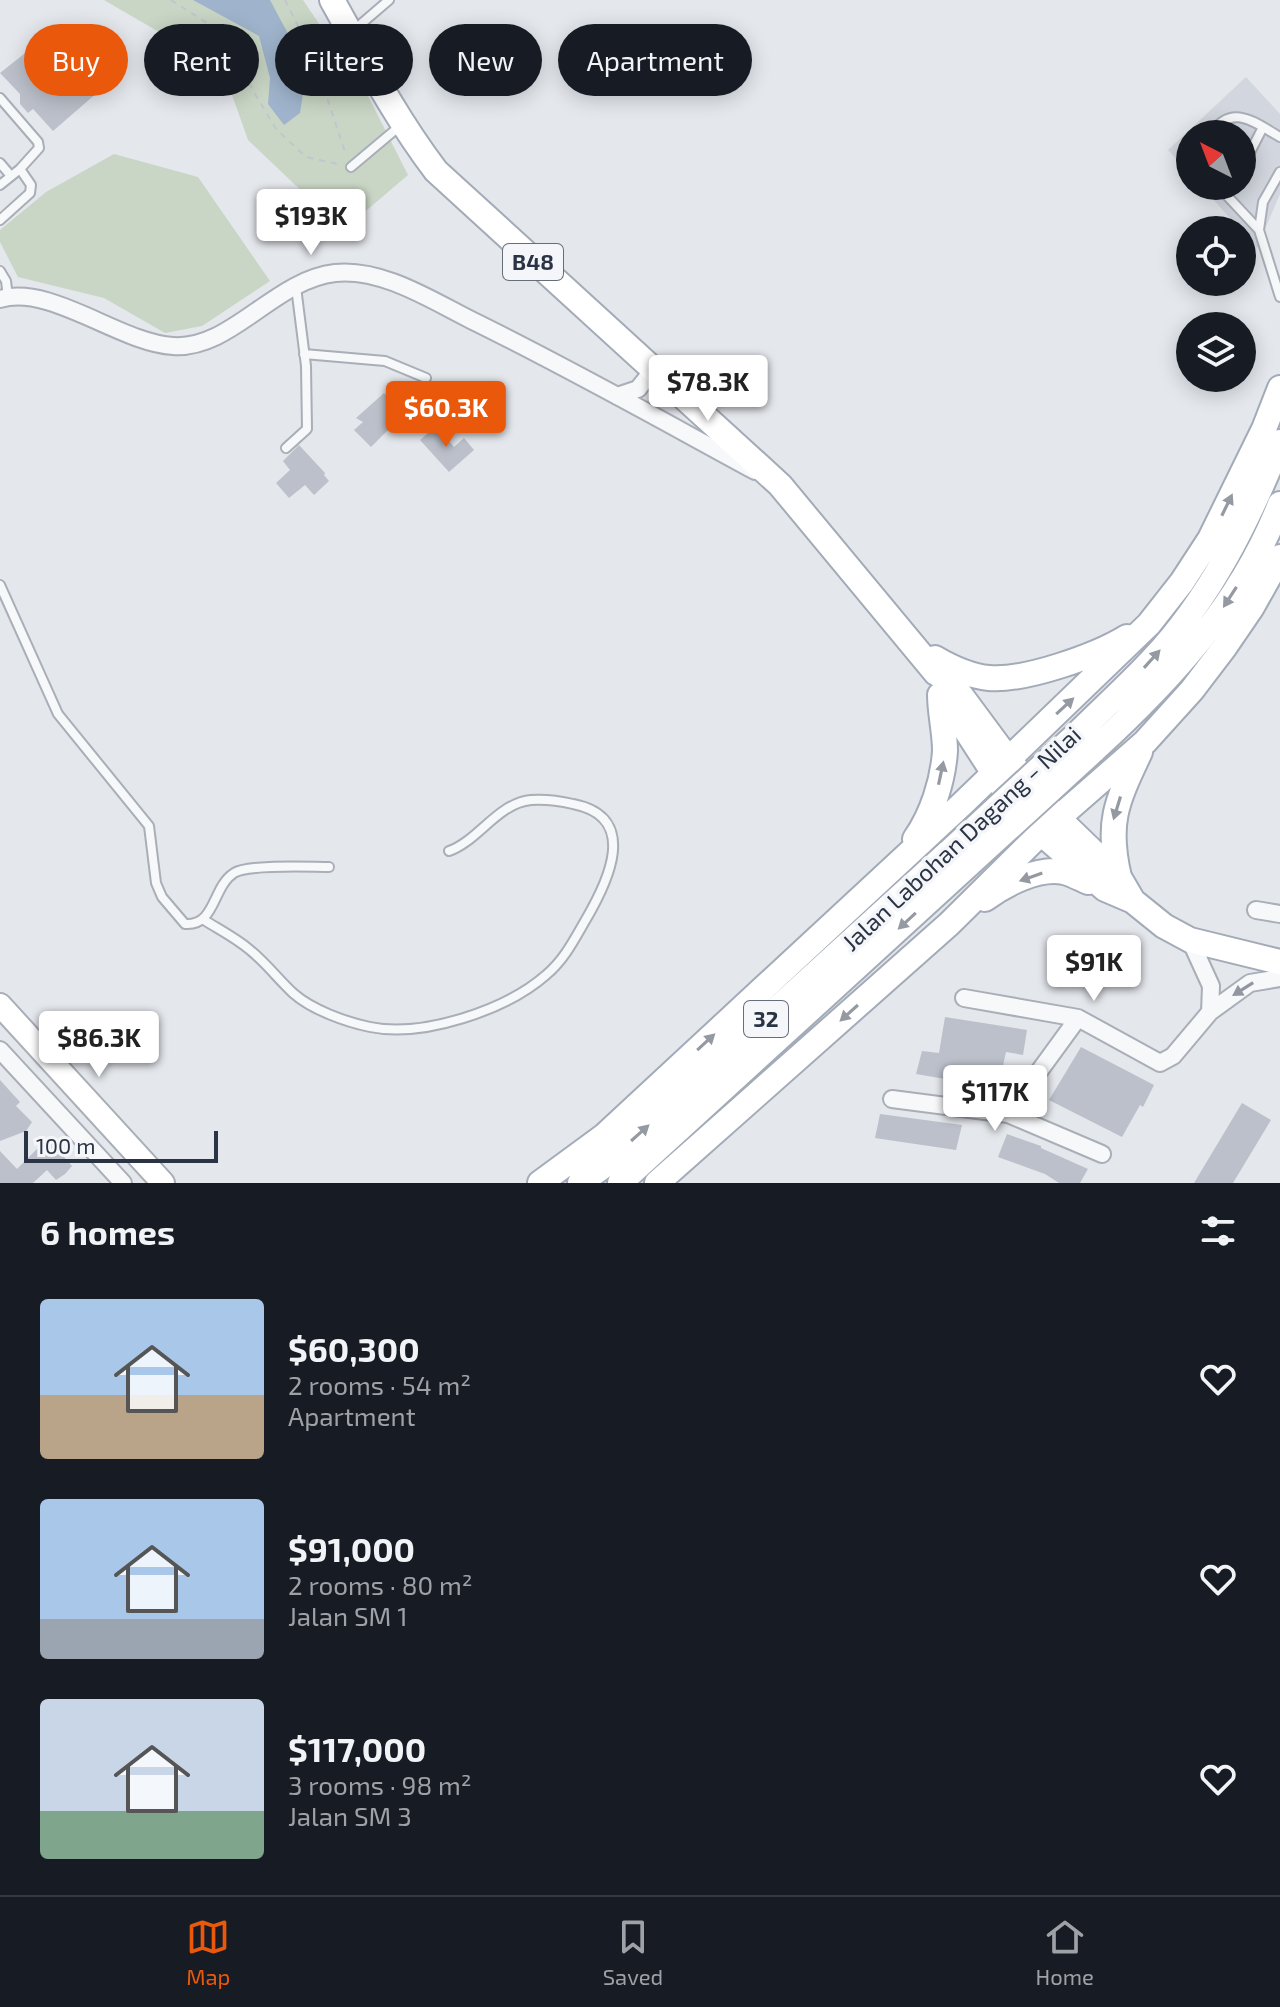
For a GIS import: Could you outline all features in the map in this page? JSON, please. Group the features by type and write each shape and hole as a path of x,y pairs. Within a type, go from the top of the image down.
{"main road":[{"name":"B48","path":"332,0 345,24"},
{"name":"B48","path":"384,96 436,171 780,485 916,647 938,682 951,682 1000,766 1049,825 1164,926 1190,940 1280,962"},
{"path":"540,1183 604,1136 960,806 1149,624 1210,539 1264,429 1280,388"},
{"name":"Jalan Labohan Dagang ‒ Nilai","path":"620,1183 957,860 1085,743 1190,613 1222,566 1253,508 1280,442"},
{"name":"Jalan Labohan Dagang ‒ Nilai","path":"1085,743 1148,701 1193,651 1232,595 1280,504"},
{"path":"657,1183 949,924 1049,825 1145,742 1192,690 1224,648 1280,557"},
{"path":"916,647 952,668 991,678 1048,668 1098,652 1149,624"},
{"path":"893,866 917,836 933,804 942,773 945,748 938,682"},
{"path":"1039,730 1032,749 1033,761 1044,778 1060,788 1090,790"},
{"path":"949,924 998,889 1041,872 1064,872 1112,883 1113,818 1123,788 1145,742"},
{"path":"960,806 982,799 1000,805 1015,821 1019,839 1013,861"},
{"name":"Jalan Labohan Dagang ‒ Nilai","path":"580,1183 605,1165 957,860"}],"street":[{"path":"4,298 52,303 142,340 172,346 198,345 224,332 295,285 319,275 341,273 379,278 499,334 780,485"},
{"path":"617,396 638,389 653,370"},
{"path":"1256,910 1280,914"},
{"path":"1190,940 1211,986 1210,1012"},
{"path":"964,998 1078,1018 1160,1063 1173,1056 1210,1012 1250,983 1280,978"},
{"path":"0,1005 163,1183"},
{"path":"1008,1114 1078,1018"},
{"path":"0,1050 123,1183"},
{"path":"892,1099 1008,1114 1102,1154"}],"lane":[{"path":"361,24 389,0"},
{"path":"0,98 38,142 39,148 0,185"},
{"path":"1225,120 1231,116 1249,120"},
{"path":"1256,124 1280,137"},
{"path":"351,167 402,125"},
{"path":"1256,141 1263,127"},
{"path":"0,163 11,176"},
{"path":"0,220 31,189 20,169"},
{"path":"1280,172 1263,202 1259,230 1280,297"},
{"path":"1231,200 1259,230"},
{"path":"0,271 6,281 4,298"},
{"path":"286,448 307,429 304,354 295,285"},
{"path":"304,354 385,361 426,378"},
{"path":"0,585 58,714 149,826 156,883 162,897 185,924 196,925 204,920 225,881 243,869 329,867"},
{"path":"204,920 249,949 308,1003 370,1027 398,1031 425,1028 466,1016 519,994 546,975 565,956 593,908 610,868 615,845 607,823 596,810 557,801 528,800 497,816 460,847 449,851"}],"path":[{"path":"171,0 235,41 252,89 276,129 306,157 351,167"},
{"path":"285,0 314,58 351,167"}],"shaded area":[{"path":"1246,77 1280,114 1280,194 1257,248 1256,216 1228,216 1214,200 1256,200 1256,120 1200,120"},
{"path":"1176,143 1176,159 1168,150"}],"green space":[{"path":"104,0 303,0 319,24 275,24 275,96 368,96 408,175 361,215 336,213 309,198 248,140 232,96 259,96 259,24 145,24"},
{"path":"114,154 198,177 270,281 202,326 165,333 104,298 18,277 0,242 0,230 46,192"}],"water":[{"path":"193,0 270,0 283,24 275,24 275,96 303,96 300,113 284,125 268,104 270,78 259,24 237,24"}],"building":[{"path":"24,54 24,96 93,96 53,131 33,109 28,113 20,104 20,94 0,73"},
{"path":"384,393 404,414 371,447 354,430 363,422 356,418"},
{"path":"436,426 454,447 464,438 474,450 449,472 420,440"},
{"path":"299,445 329,481 314,495 305,485 289,498 276,483 290,470 283,461"},
{"path":"945,1017 1027,1030 1023,1055 1006,1052 998,1088 916,1074 922,1051 939,1053"},
{"path":"1081,1047 1154,1085 1122,1137 1049,1100"},
{"path":"0,1080 20,1102 16,1106 32,1122 26,1131 0,1141"},
{"path":"1242,1103 1271,1120 1233,1183 1194,1183"},
{"path":"880,1114 962,1125 956,1150 875,1138"},
{"path":"1007,1134 1041,1146 1088,1169 1080,1183 1059,1183 1045,1174 998,1157"},
{"path":"54,1139 61,1145 57,1149 72,1166 65,1174 56,1180 47,1170 33,1183 0,1183 0,1151 17,1169 42,1144 45,1147"}]}
